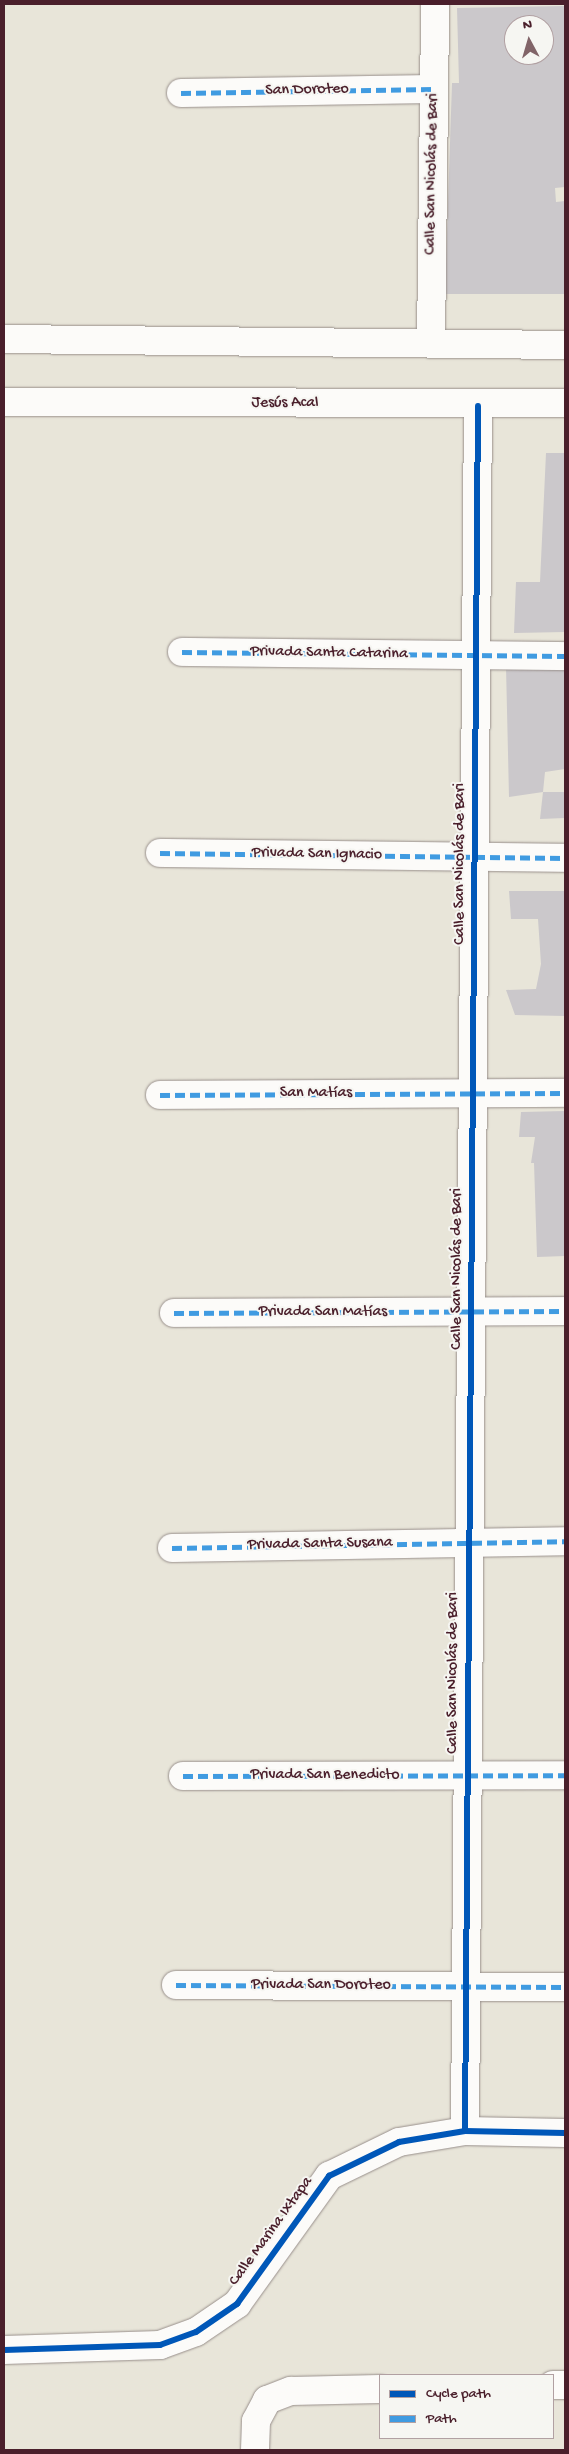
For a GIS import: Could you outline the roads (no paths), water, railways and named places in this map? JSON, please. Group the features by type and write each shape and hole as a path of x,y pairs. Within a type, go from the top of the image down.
{"street":[{"name":"Calle San Nicolás de Bari","path":"431,344 435,4"},
{"name":"San Doroteo","path":"181,93 434,89"},
{"path":"4,338 565,345"},
{"name":"Jesús Acal","path":"4,402 478,406 565,404"},
{"name":"Calle San Nicolás de Bari","path":"465,2131 478,406"},
{"name":"Privada Santa Catarina","path":"182,652 565,656"},
{"name":"Privada San Ignacio","path":"160,853 565,858"},
{"name":"San Matías","path":"160,1095 473,1092 565,1094"},
{"name":"Privada San Matías","path":"174,1313 471,1313 565,1311"},
{"name":"Privada Santa Susana","path":"172,1548 565,1541"},
{"name":"Privada San Benedicto","path":"183,1776 467,1777 565,1775"},
{"name":"Privada San Doroteo","path":"176,1985 565,1987"},
{"name":"Calle Marina Ixtapa","path":"4,2350 160,2345 196,2332 237,2304 329,2176 399,2142 465,2131 565,2133"},
{"path":"255,2450 256,2421 267,2400 290,2391 379,2389"}]}
